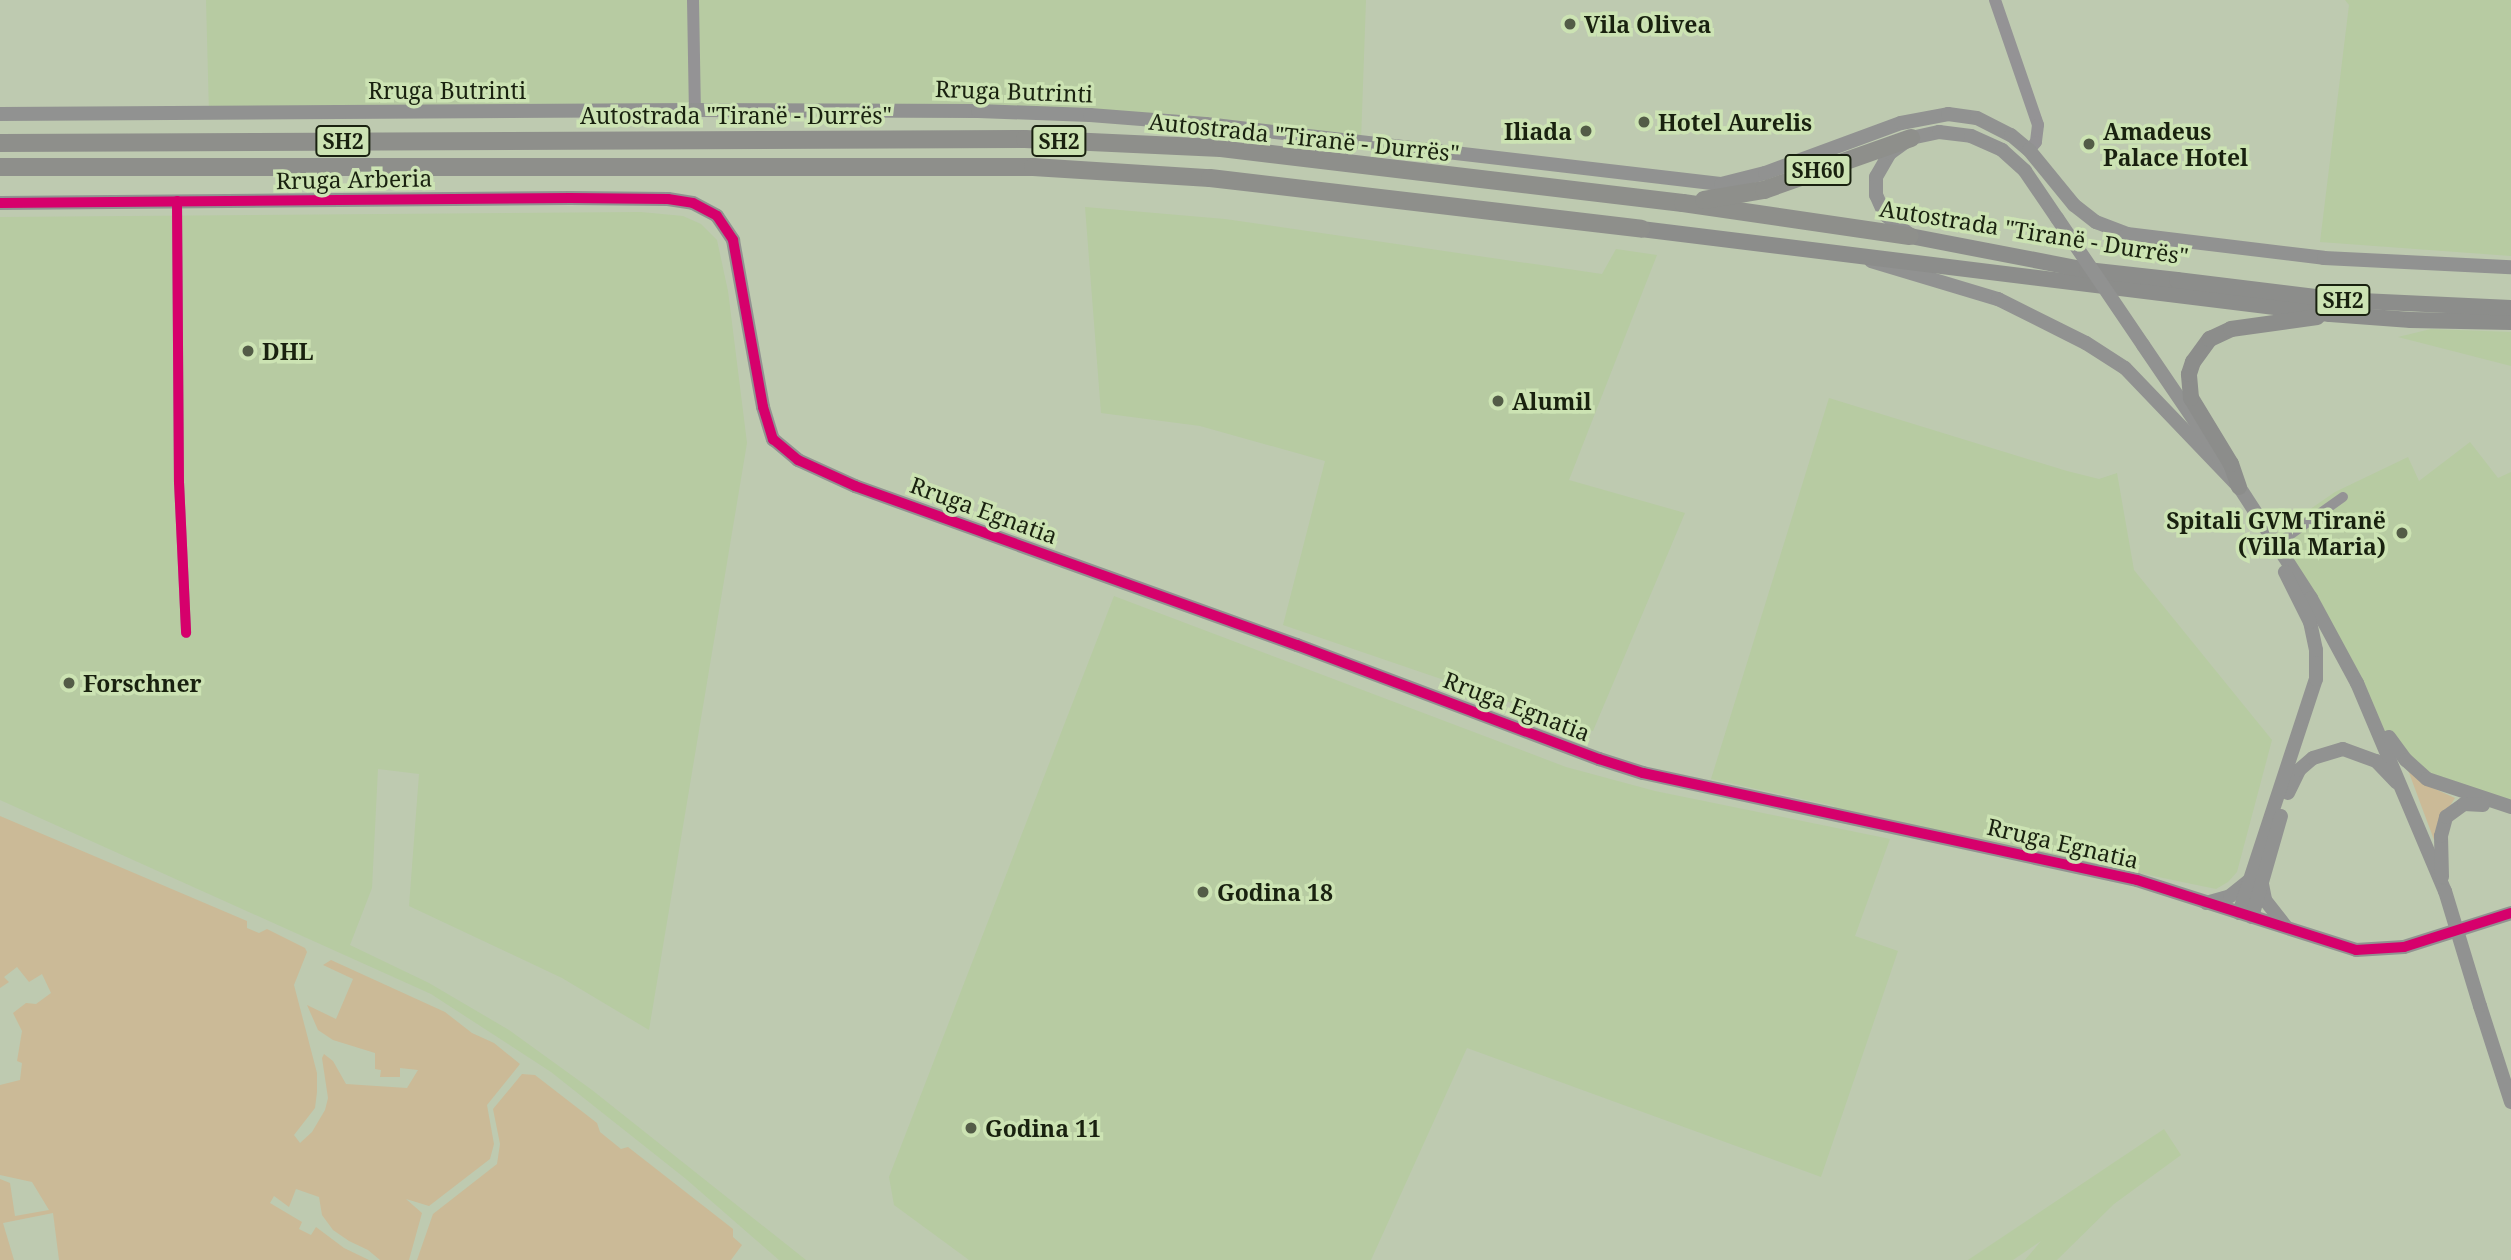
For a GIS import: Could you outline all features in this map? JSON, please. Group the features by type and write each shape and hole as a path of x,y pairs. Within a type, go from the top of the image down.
{"highway":[{"name":"SH60","path":"1722,191 1763,190 1911,138"},
{"name":"Autostrada \"Tiranë - Durrës\"","path":"0,143 1026,139 1221,148 1684,203 1910,236 2087,270 2352,300 2511,308"},
{"name":"Autostrada \"Tiranë - Durrës\"","path":"0,167 1033,167 1210,178 2330,314 2411,320 2511,322"},
{"path":"1684,203 1722,191"},
{"path":"2239,487 2231,464 2196,411 2192,398 2189,374 2198,352 2210,339 2231,329 2291,323 2330,314"}],"main road":[{"name":"Rruga Butrinti","path":"0,114 695,110 978,111 1090,115 1206,124 1604,171 1722,191 1901,122 1935,114 1962,115 1989,122 2029,150 2074,205 2096,222 2127,234 2324,258 2511,267"},
{"name":"SH60","path":"1911,138 1940,132 1989,141 2025,171 2311,598 2374,719 2444,886 2511,1102"},
{"path":"1910,236 1885,215 1875,182 1884,159 1911,138"},
{"name":"Rruga Arberia","path":"0,203 570,198 680,200 706,208"},
{"name":"Rruga Egnatia","path":"706,208 727,229 737,252 769,430 780,449 818,470 928,513 1643,773 2137,880 2344,948 2377,951 2418,943 2511,914"},
{"path":"1863,258 1998,299 2086,343 2125,368 2239,487"},
{"path":"2245,915 2316,679 2316,650 2309,622 2282,566 2277,544"},
{"path":"2374,719 2406,760 2427,779 2511,807"},
{"path":"2206,903 2230,896 2256,881 2293,780 2312,758 2343,749 2363,754 2391,775 2410,801"},
{"path":"2444,886 2442,829 2452,811 2472,803 2511,815"},
{"path":"2256,881 2265,900 2286,928"}],"street":[{"path":"693,0 695,110"},
{"path":"1995,0 2038,125 2036,142 2029,150"},
{"path":"177,201 179,474 186,633"},
{"path":"2277,544 2343,497"}],"shaded area":[{"path":"206,0 1366,0 1361,141 1090,115 209,114"},
{"path":"2345,0 2511,0 2511,256 2320,242 2349,5"},
{"path":"1085,207 1225,219 1602,274 1616,249 1657,255 1569,480 1685,513 1593,731 1283,625 1325,461 1200,426 1101,413"},
{"path":"641,212 683,216 701,224 717,240 728,291 747,443 649,1030 562,978 409,906 419,774 378,769 372,888 350,945 429,983 509,1030 592,1090 806,1260 779,1260 686,1179 551,1072 431,994 0,800 0,217"},
{"path":"2431,329 2511,332 2511,366 2398,337"},
{"path":"1829,398 2067,471 2099,479 2117,473 2134,570 2272,740 2237,872 2228,882 2216,889 1835,810 1834,806 1711,779"},
{"path":"2470,442 2498,478 2511,472 2511,807 2416,770 2374,719 2271,536 2335,492 2408,457 2419,481"},
{"path":"1114,596 1566,767 1655,791 1890,839 1855,936 1898,951 1821,1177 1467,1048 1371,1260 969,1260 894,1205 889,1177"},
{"path":"2408,770 2433,788 2455,798 2438,824 2434,840"},
{"path":"0,816 247,921 247,928 259,933 267,929 305,948 307,952 294,985 317,1073 317,1092 315,1108 294,1135 300,1143 312,1132 325,1110 328,1098 322,1058 324,1054 333,1061 346,1084 407,1088 418,1070 400,1068 400,1077 380,1077 381,1070 375,1069 375,1053 333,1040 318,1030 307,1005 336,1019 353,979 323,965 331,960 445,1012 472,1033 494,1043 520,1064 487,1105 494,1144 490,1159 429,1206 406,1199 422,1213 409,1260 380,1260 368,1250 349,1241 333,1230 322,1215 319,1197 296,1189 289,1207 274,1196 270,1203 302,1222 299,1229 311,1235 316,1227 344,1248 369,1260 59,1260 53,1213 3,1223 14,1260 0,1260 0,1179 10,1183 15,1216 49,1210 32,1182 0,1175 0,1085 20,1080 22,1063 17,1061 22,1031 13,1013 26,1003 36,1004 51,993 42,974 29,982 17,967 4,977 9,982 0,988"},
{"path":"522,1074 535,1075 597,1123 600,1132 621,1149 628,1147 733,1229 733,1237 742,1245 731,1260 417,1260 433,1214 497,1164 500,1144 493,1109"},
{"path":"2164,1129 2181,1155 2114,1204 2057,1260 2025,1260 2041,1241 2013,1260 1968,1260"}],"cycle path":[{"path":"0,203 570,198 668,199 693,203 717,216 733,240 763,407 773,439 798,460 855,486 1643,773 2137,880 2356,950 2404,947 2511,913"},
{"path":"177,201 179,482 186,633"}],"place":[{"name":"Vila Olivea","path":"1570,24"},
{"name":"Hotel Aurelis","path":"1644,122"},
{"name":"Iliada","path":"1586,131"},
{"name":"Amadeus Palace Hotel","path":"2089,144"},
{"name":"DHL","path":"248,351"},
{"name":"Alumil","path":"1498,401"},
{"name":"Spitali GVM Tiranë (Villa Maria)","path":"2402,533"},
{"name":"Forschner","path":"69,683"},
{"name":"Godina 18","path":"1203,892"},
{"name":"Godina 11","path":"971,1128"}]}
